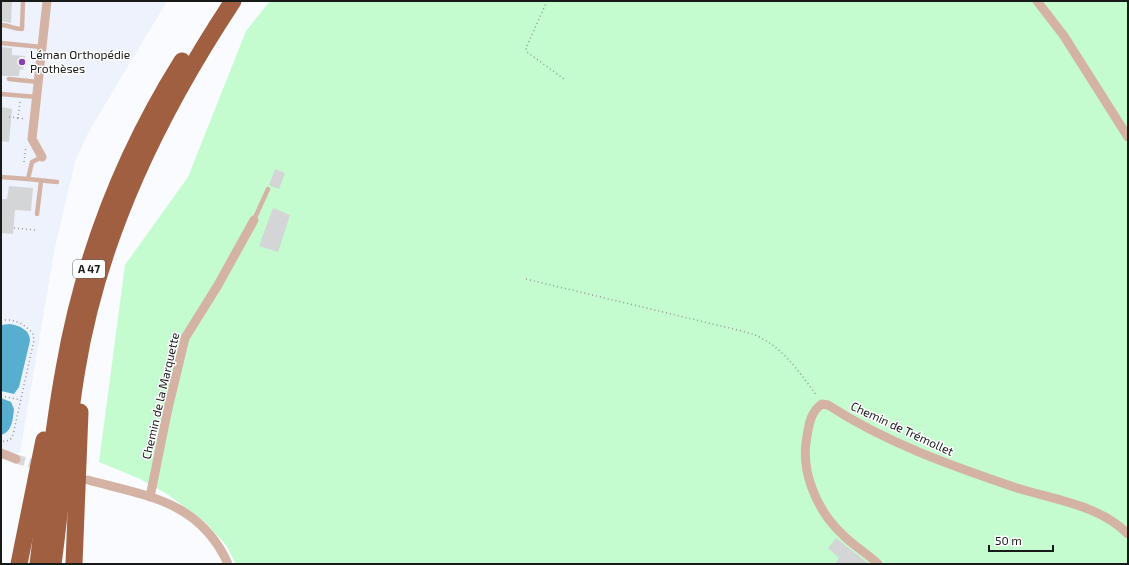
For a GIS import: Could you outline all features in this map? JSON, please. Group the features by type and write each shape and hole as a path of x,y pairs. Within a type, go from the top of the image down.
{"highway":[{"name":"A 47","path":"38,564 70,369 79,301 103,222 126,163 164,88 219,1"},
{"name":"A 47","path":"53,564 66,440 70,369 86,326 103,262 133,180 147,148 186,74 233,1"},
{"path":"19,564 55,384 70,369 81,391 74,564"}],"street":[{"path":"42,157 32,139 47,1"},
{"path":"1038,1 1064,36 1128,137"},
{"name":"Chemin de la Marquette","path":"150,497 167,413 186,338 218,285 254,220"},
{"path":"822,404 813,413 809,425 804,461 807,474 818,500 837,530 878,564"},
{"name":"Chemin de Trémollet","path":"822,404 828,405 857,424 932,458 1015,488 1090,509 1109,518 1128,534"},
{"path":"1,453 16,459"},
{"path":"88,480 150,497 180,508 197,521 211,537 228,564"}],"lane":[{"path":"1,25 6,25 10,28 22,29 23,1"},
{"path":"1,43 42,47"},
{"path":"9,79 38,82"},
{"path":"1,94 37,97"},
{"path":"28,179 32,162 42,157"},
{"path":"1,177 57,182"},
{"path":"37,214 41,181"},
{"path":"254,220 268,189"}],"path":[{"path":"547,1 526,48 527,52 564,79"},
{"path":"18,118 21,96"},
{"path":"9,117 27,119"},
{"path":"14,228 35,230"},
{"path":"526,279 725,326 756,336 776,348 789,359 822,404"},
{"path":"1,321 10,320 24,325 33,334 13,435 10,440 1,442"},
{"path":"1,396 21,400"}],"shaded area":[{"path":"1,1 167,1 88,133 75,162 55,247 20,453 1,452"}],"green space":[{"path":"270,1 1128,1 1128,564 236,564 226,545 205,522 167,494 140,479 99,462 125,265 188,177 246,31"}],"water":[{"path":"10,324 24,329 30,337 19,387 14,394 1,391 1,325"},
{"path":"1,398 11,402 14,409 10,428 1,435"}],"building":[{"path":"1,1 12,1 11,23 1,21"},
{"path":"1,47 12,48 12,55 25,56 23,70 20,69 19,76 1,76"},
{"path":"1,107 12,109 9,142 1,141"},
{"path":"275,169 285,173 279,189 269,185"},
{"path":"9,186 33,188 31,211 15,210 13,234 1,233 1,199 7,199"},
{"path":"273,208 290,215 278,252 259,246"},
{"path":"836,538 869,564 835,564 839,558 828,548"}],"tunnel":[{"path":"16,459 42,466"}],"place":[{"name":"Léman Orthopédie Prothèses","path":"22,62"}]}
